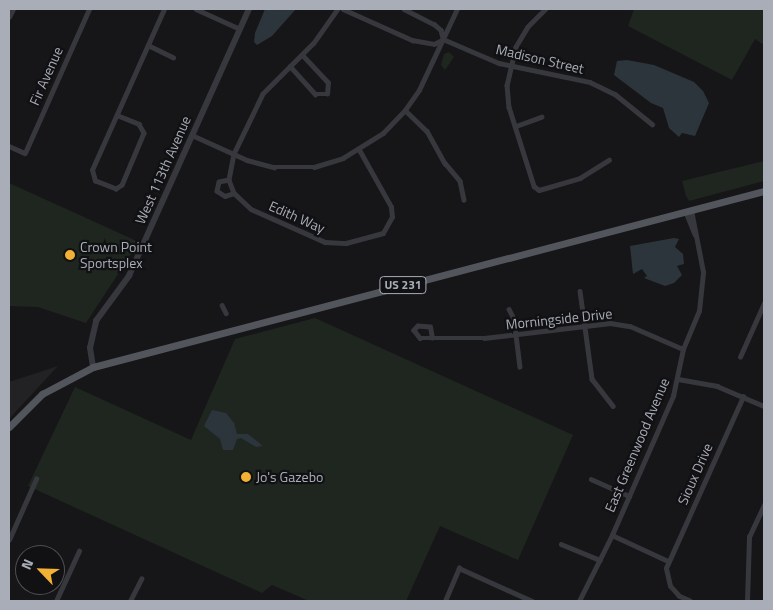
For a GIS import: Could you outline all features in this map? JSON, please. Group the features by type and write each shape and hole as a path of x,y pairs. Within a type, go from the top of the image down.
{"main road":[{"name":"US 231","path":"9,427 42,394 93,367 764,192"}],"street":[{"path":"9,17 13,9"},
{"name":"Fir Avenue","path":"9,146 25,153 89,9"},
{"path":"117,115 139,124 144,132 122,185 116,189 95,181 91,175 117,115 164,9"},
{"path":"196,9 240,29"},
{"name":"West 113th Avenue","path":"93,367 90,348 96,321 129,276 249,9"},
{"name":"Edith Way","path":"338,9 303,56 290,66 263,94 234,154 230,180 234,193 251,209 325,242 346,243 378,235 391,223 392,212 359,150"},
{"path":"343,9 412,40 434,44 443,39"},
{"name":"Madison Street","path":"404,9 434,24 443,33 443,39 475,55 510,65 576,77 602,87 652,124"},
{"path":"192,135 260,164 300,168 328,163 359,150 383,133 405,110 419,90 457,9"},
{"path":"546,9 522,36 510,65 508,100 536,189 590,174 610,160"},
{"path":"148,45 174,57"},
{"path":"290,66 315,94 327,94 328,83 303,56"},
{"path":"405,110 427,131 444,163 460,181 464,200"},
{"path":"516,126 541,117"},
{"name":"Edith Way","path":"230,180 219,182 217,191 225,196 234,193"},
{"name":"East Greenwood Avenue","path":"579,601 612,535 678,379 684,349 697,318 703,293 702,264 689,211"},
{"path":"580,291 592,379 613,406"},
{"path":"740,357 764,303"},
{"path":"222,305 226,313"},
{"path":"509,309 517,335 520,367"},
{"path":"759,316 764,318"},
{"name":"Morningside Drive","path":"432,338 517,335 584,326 630,326 684,349"},
{"path":"678,379 699,380 764,406"},
{"name":"Sioux Drive","path":"668,561 743,397"},
{"path":"9,540 36,479"},
{"path":"591,479 629,496"},
{"path":"747,601 749,536 764,505"},
{"path":"612,535 668,561 665,576 670,586 679,596 690,601"},
{"path":"561,544 600,560"},
{"path":"56,601 79,550"},
{"path":"444,601 459,568 532,601"},
{"path":"130,601 140,579"}],"shaded area":[{"path":"265,9 296,9 272,36 257,45 254,42 255,33"},
{"path":"634,9 764,9 764,45 755,39 732,80 628,26"},
{"path":"449,52 454,57 445,70 441,65 444,54"},
{"path":"627,60 654,65 694,82 703,91 709,103 695,136 682,133 679,137 669,128 663,108 651,103 614,75 617,61"},
{"path":"764,161 764,181 689,201 686,196 682,181"},
{"name":"Crown Point Sportsplex","path":"9,183 139,242 86,323 38,307 9,306"},
{"path":"674,238 679,239 675,247 683,254 684,264 677,266 682,275 674,283 665,286 644,278 647,276 642,269 633,274 630,246"},
{"path":"315,318 573,435 518,560 440,526 406,601 309,601 272,585 262,593 28,486 75,387 191,440 235,339"},
{"path":"58,366 9,419 9,382"},
{"path":"212,410 226,413 234,423 237,434 248,434 263,446 256,447 241,438 237,439 233,450 223,450 220,439 204,426"}],"place":[{"name":"Crown Point Sportsplex","path":"70,255"},
{"name":"Jo's Gazebo","path":"246,477"}]}
